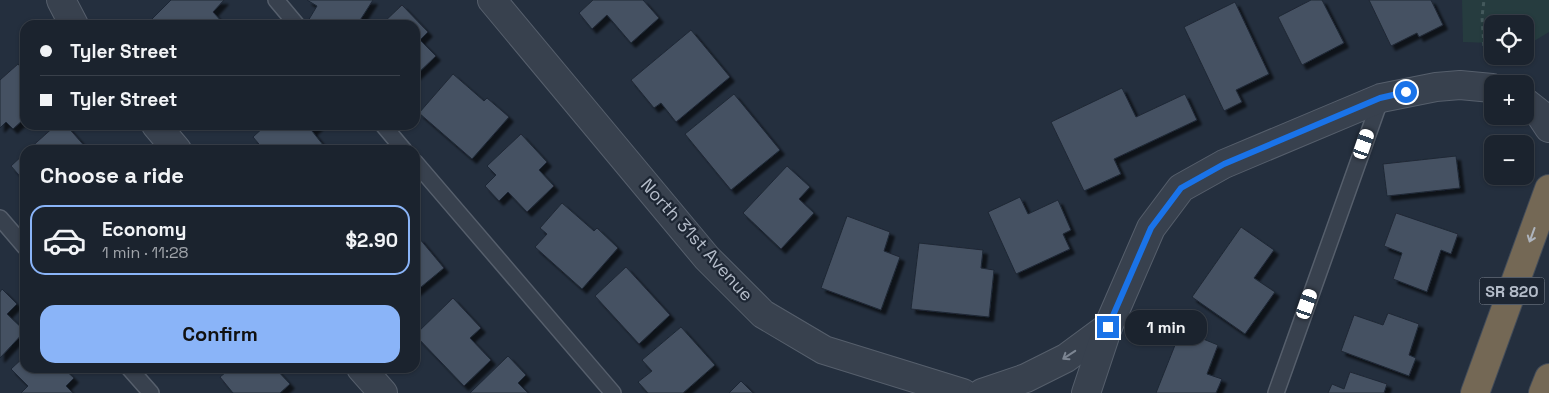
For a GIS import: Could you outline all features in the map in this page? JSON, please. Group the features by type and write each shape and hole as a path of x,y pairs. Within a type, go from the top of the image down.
{"highway":[{"name":"SR 820","path":"1475,393 1549,189"},
{"path":"1543,393 1549,378"}],"street":[{"path":"61,0 71,20"},
{"name":"North 31st Avenue","path":"492,0 707,258 763,314 824,350 963,393"},
{"path":"1086,393 1108,327 1151,228 1181,188 1224,164 1380,98 1436,87 1460,85 1484,87"},
{"path":"1534,109 1549,128"},
{"path":"160,130 173,145"},
{"path":"982,393 1026,378 1066,358 1108,327"},
{"path":"365,373 383,393"}],"lane":[{"path":"276,0 293,20"},
{"path":"1276,393 1380,98"},
{"path":"387,130 400,145"},
{"path":"420,168 613,393"},
{"path":"0,218 20,241"},
{"path":"133,373 151,393"}],"path":[{"path":"1484,0 1482,17 1484,46"}],"green space":[{"path":"1462,0 1549,0 1549,32 1534,41 1534,15 1484,15 1484,43 1463,42"}],"building":[{"path":"171,0 224,0 213,12 220,20 151,20"},
{"path":"307,0 373,0 360,20 309,20 317,6"},
{"path":"593,0 643,0 659,18 631,43 607,15 592,29 579,13"},
{"path":"1311,0 1322,0 1344,43 1302,65 1278,17"},
{"path":"1369,0 1431,0 1443,25 1419,37 1417,33 1391,46"},
{"path":"1235,2 1269,74 1236,90 1242,102 1224,111 1184,27"},
{"path":"402,5 416,20 386,20"},
{"path":"420,24 428,32 420,40"},
{"path":"691,30 730,77 676,122 661,103 654,108 631,80"},
{"path":"420,40 436,56 420,71"},
{"path":"18,64 20,66 20,123 13,129 6,122 0,128 0,80"},
{"path":"453,74 484,101 487,98 509,117 472,159 420,112"},
{"path":"1122,88 1136,117 1185,94 1197,120 1114,159 1121,174 1084,191 1051,122"},
{"path":"734,94 780,150 731,190 685,134"},
{"path":"50,130 70,130 84,145 34,145"},
{"path":"261,130 313,130 312,131 323,145 260,145 253,137"},
{"path":"521,134 547,162 539,170 554,186 527,212 508,192 499,201 485,186 496,175 487,166"},
{"path":"1456,156 1460,188 1387,196 1383,164"},
{"path":"20,158 20,176 11,166"},
{"path":"787,166 810,187 799,199 814,213 781,249 743,213"},
{"path":"1020,197 1028,214 1058,200 1071,230 1063,234 1070,249 1016,274 988,212"},
{"path":"562,203 594,231 597,228 618,248 582,289 535,247 547,234 540,228"},
{"path":"1396,213 1458,234 1451,254 1441,250 1427,292 1393,279 1402,253 1384,246"},
{"path":"847,216 890,232 884,251 900,257 881,310 821,288"},
{"path":"1241,227 1274,250 1254,278 1275,292 1245,334 1192,297"},
{"path":"420,239 444,268 420,288"},
{"path":"919,243 983,250 981,268 994,270 989,317 911,309"},
{"path":"626,267 670,315 639,344 595,296"},
{"path":"2,289 17,304 7,314 20,326 20,336 0,358 0,292"},
{"path":"453,298 481,328 470,338 491,360 464,386 420,340 420,330"},
{"path":"1388,313 1419,324 1409,355 1416,358 1409,376 1341,351 1354,315 1383,325"},
{"path":"681,327 715,365 683,393 648,393 638,382 652,371 642,360"},
{"path":"1181,330 1218,345 1207,374 1222,379 1216,393 1156,393"},
{"path":"508,356 526,375 518,383 528,393 470,393"},
{"path":"20,361 20,373 68,373 74,378 66,386 73,393 21,393 28,386 11,369"},
{"path":"1350,372 1387,384 1384,393 1328,393 1332,384 1344,389"},
{"path":"225,373 280,373 290,384 280,393 233,393 220,377"},
{"path":"741,381 753,393 729,393"}],"route":[{"path":"1108,327 1151,228 1181,188 1224,164 1380,98 1406,92"}]}
